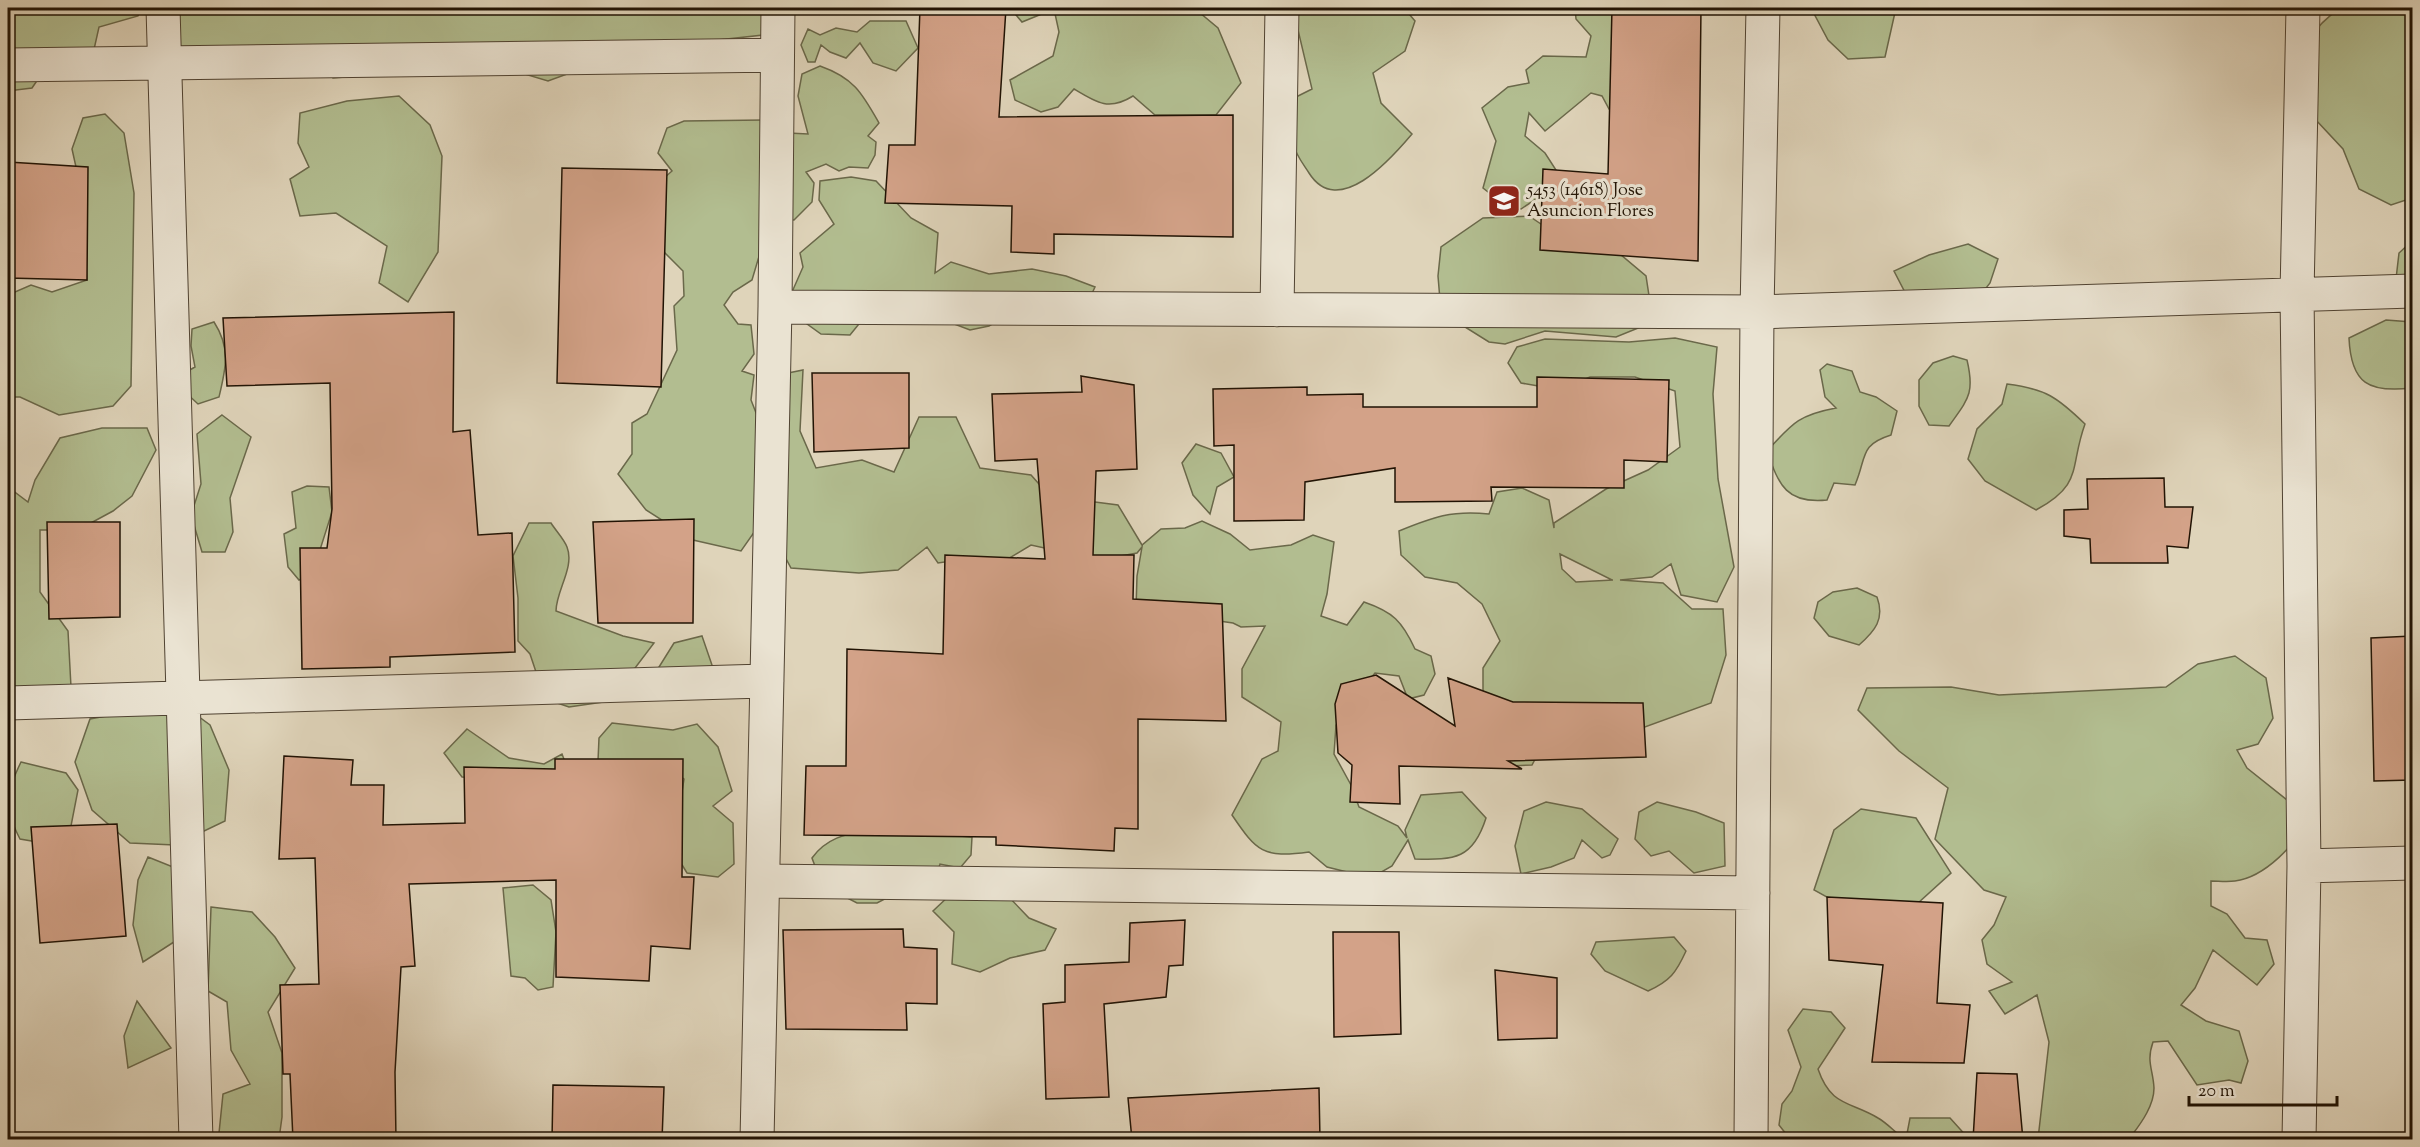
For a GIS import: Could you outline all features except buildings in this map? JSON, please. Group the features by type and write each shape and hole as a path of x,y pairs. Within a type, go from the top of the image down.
{"street":[{"path":"163,8 196,1140"},
{"path":"757,1140 775,307 778,8"},
{"path":"1277,310 1282,8"},
{"path":"1751,1140 1757,312 1763,8"},
{"path":"2299,1140 2304,866 2297,294 2303,8"},
{"path":"8,65 777,55"},
{"path":"775,307 1757,312 2412,291"},
{"path":"8,703 767,681"},
{"path":"2304,866 2412,863"},
{"path":"763,881 1753,893"}],"green space":[{"path":"8,8 141,8 138,16 99,27 93,54 47,66 32,88 8,91"},
{"path":"178,8 764,8 763,35 636,49 548,81 495,65 333,78 315,63 177,63"},
{"path":"1010,8 1194,8 1218,28 1241,83 1216,115 1155,115 1133,96 1125,101 1110,104 1096,101 1074,89 1058,107 1041,112 1015,100 1010,80 1053,56 1059,32 1054,9 1022,22"},
{"path":"1297,8 1404,8 1415,21 1405,51 1373,73 1381,103 1412,134 1377,170 1349,188 1334,190 1321,186 1309,173 1295,148 1294,98 1312,89 1298,30"},
{"path":"1575,8 1630,8 1629,108 1609,109 1602,96 1591,93 1545,131 1529,113 1525,136 1545,153 1556,170 1542,195 1521,209 1506,206 1483,188 1496,141 1482,108 1508,87 1529,83 1526,70 1543,56 1586,57 1591,36 1576,19"},
{"path":"1811,8 1896,8 1885,57 1848,59 1828,40"},
{"path":"2341,8 2412,8 2412,198 2391,205 2359,189 2343,149 2286,88 2301,53 2313,33"},
{"path":"870,21 906,21 918,48 896,71 873,63 860,43 846,58 830,52 821,45 815,62 808,62 801,45 808,29 820,35 836,28 857,32"},
{"path":"820,66 849,81 867,103 879,123 868,136 876,142 875,155 868,168 849,167 839,171 826,164 806,172 814,183 812,202 794,220 776,219 760,253 752,280 733,292 724,305 738,324 751,325 754,354 742,371 754,375 751,400 760,423 762,521 741,551 693,540 646,510 618,474 632,454 632,423 647,414 677,350 674,306 684,296 683,271 655,243 654,187 672,171 658,153 667,128 684,121 764,120 788,133 808,134 798,96 802,74"},
{"path":"399,96 430,125 442,156 438,252 408,302 379,283 387,246 336,213 300,216 290,179 309,167 298,143 300,113 347,101"},
{"path":"105,114 124,133 134,193 131,386 113,406 59,415 20,397 8,397 8,295 31,285 52,292 87,280 80,185 72,149 83,118"},
{"path":"851,177 876,181 911,218 938,233 935,273 951,262 989,274 1032,269 1066,276 1095,287 1080,319 1007,315 989,326 970,330 949,322 867,314 850,335 821,334 796,316 792,292 803,267 800,253 834,224 819,200 820,181"},
{"path":"1529,216 1556,234 1621,255 1646,276 1653,322 1616,337 1545,331 1505,344 1489,342 1441,312 1438,276 1441,247 1483,218"},
{"path":"2412,241 2412,283 2396,279 2399,253"},
{"path":"1968,244 1998,259 1990,283 1979,297 1910,302 1894,271 1929,255"},
{"path":"2386,320 2412,322 2412,388 2374,387 2358,375 2354,366 2349,338"},
{"path":"214,322 225,350 224,377 219,397 198,404 184,391 186,372 195,367 191,346 192,329"},
{"path":"1675,338 1717,347 1713,394 1718,479 1734,567 1717,602 1681,595 1671,564 1652,577 1620,580 1663,583 1692,609 1723,609 1726,655 1711,703 1598,744 1547,737 1532,765 1510,766 1498,730 1483,701 1483,668 1500,641 1482,604 1457,583 1425,577 1401,555 1399,531 1453,514 1489,514 1497,492 1522,488 1549,500 1554,528 1554,523 1606,489 1648,470 1680,447 1675,391 1635,377 1590,377 1575,383 1544,387 1521,383 1508,363 1517,347 1545,339 1629,342","holes":["1560,554 1613,580 1576,582 1562,569"]},
{"path":"1953,356 1967,360 1970,381 1968,396 1949,426 1929,425 1919,406 1919,380 1933,363"},
{"path":"1827,364 1852,371 1860,392 1876,397 1897,411 1891,435 1869,448 1855,485 1834,483 1827,500 1802,499 1786,490 1776,474 1767,451 1797,422 1813,414 1836,408 1825,397 1820,370"},
{"path":"803,370 800,431 816,468 862,460 894,472 919,417 956,417 980,468 1031,475 1055,502 1095,502 1118,505 1142,545 1161,529 1185,528 1202,521 1230,534 1250,550 1291,545 1313,535 1334,542 1327,594 1321,616 1347,625 1364,602 1382,610 1401,624 1415,649 1431,656 1435,674 1424,695 1408,699 1399,676 1375,673 1361,690 1360,705 1336,725 1334,754 1351,785 1359,807 1398,826 1407,838 1405,830 1421,795 1462,792 1486,818 1475,842 1461,854 1452,857 1415,859 1408,840 1392,866 1371,878 1327,867 1309,852 1271,853 1255,845 1232,815 1262,759 1278,751 1281,722 1242,697 1242,669 1265,626 1241,627 1233,623 1136,609 1137,576 1142,547 1137,553 1099,560 1031,545 993,568 965,559 938,563 927,547 898,570 859,573 791,568 776,540 768,377"},
{"path":"2007,384 2032,389 2050,396 2085,424 2068,483 2062,492 2036,510 1985,481 1968,459 1977,429 2002,404"},
{"path":"222,415 251,437 230,498 233,532 225,552 202,552 191,515 201,484 197,434"},
{"path":"102,428 147,428 156,450 132,496 113,511 78,530 40,530 40,592 68,631 71,687 8,711 8,487 28,502 35,480 60,438"},
{"path":"1196,444 1221,453 1234,477 1217,487 1210,514 1193,495 1182,463"},
{"path":"307,486 329,487 332,512 312,575 299,580 288,567 284,534 296,528 292,492"},
{"path":"529,523 551,523 567,547 569,563 556,611 623,636 654,643 610,701 569,707 545,699 530,654 518,641 518,598 513,556"},
{"path":"1857,588 1877,597 1880,612 1874,629 1859,645 1829,636 1814,618 1818,602 1833,592"},
{"path":"702,636 713,668 680,697 659,667 674,643"},
{"path":"2235,656 2266,678 2273,718 2258,744 2237,750 2247,768 2312,820 2279,858 2258,873 2235,881 2211,881 2211,906 2227,914 2245,938 2267,940 2274,964 2257,985 2213,950 2195,988 2181,1005 2206,1021 2239,1031 2248,1061 2241,1083 2229,1080 2197,1085 2168,1041 2153,1042 2150,1060 2154,1088 2152,1101 2140,1125 2132,1135 2137,1139 2038,1139 2049,1042 2037,995 2005,1014 1989,991 2012,982 1987,964 1982,940 1994,925 2006,897 1984,890 1935,839 1948,788 1899,751 1858,710 1867,688 1951,687 1999,695 2166,687 2198,664"},
{"path":"172,697 210,725 229,770 225,821 175,845 130,843 92,810 75,762 90,719 138,710"},
{"path":"612,723 673,730 697,724 718,747 732,791 713,806 733,823 734,864 718,877 687,873 673,850 684,779 680,776 598,761 599,738"},
{"path":"467,729 509,758 544,764 562,754 572,780 462,777 444,753"},
{"path":"21,762 66,773 78,790 71,826 55,845 20,839 15,828 8,801 12,783"},
{"path":"1546,802 1582,809 1618,839 1610,855 1602,858 1582,840 1574,858 1551,867 1521,874 1515,846 1524,811"},
{"path":"1657,802 1696,812 1724,823 1725,866 1694,873 1669,851 1651,856 1635,839 1639,812"},
{"path":"1861,809 1916,818 1951,873 1907,913 1854,912 1814,890 1834,830"},
{"path":"872,829 972,837 971,855 960,868 940,864 932,890 904,889 877,903 857,903 822,885 812,858 831,841"},
{"path":"148,857 178,869 177,940 143,962 133,925 138,880"},
{"path":"533,885 551,900 556,932 553,987 538,990 525,978 511,976 503,888"},
{"path":"1005,893 1029,918 1056,929 1045,950 1010,958 980,972 952,964 954,932 933,911 951,894"},
{"path":"211,907 252,912 275,937 295,968 268,1012 282,1053 282,1117 279,1139 222,1139 219,1133 223,1094 250,1084 231,1050 227,1002 208,991"},
{"path":"1674,937 1686,951 1667,980 1648,991 1605,971 1591,954 1596,942"},
{"path":"137,1001 171,1048 128,1068 124,1036"},
{"path":"1803,1009 1831,1012 1845,1028 1818,1069 1829,1090 1835,1097 1883,1121 1897,1133 1897,1139 1790,1139 1779,1125 1782,1104 1792,1091 1801,1067 1788,1030"},
{"path":"1910,1118 1950,1118 1969,1139 1906,1139"}],"place":[{"name":"5453 (14618) Jose Asuncion Flores","path":"1504,201"}]}
